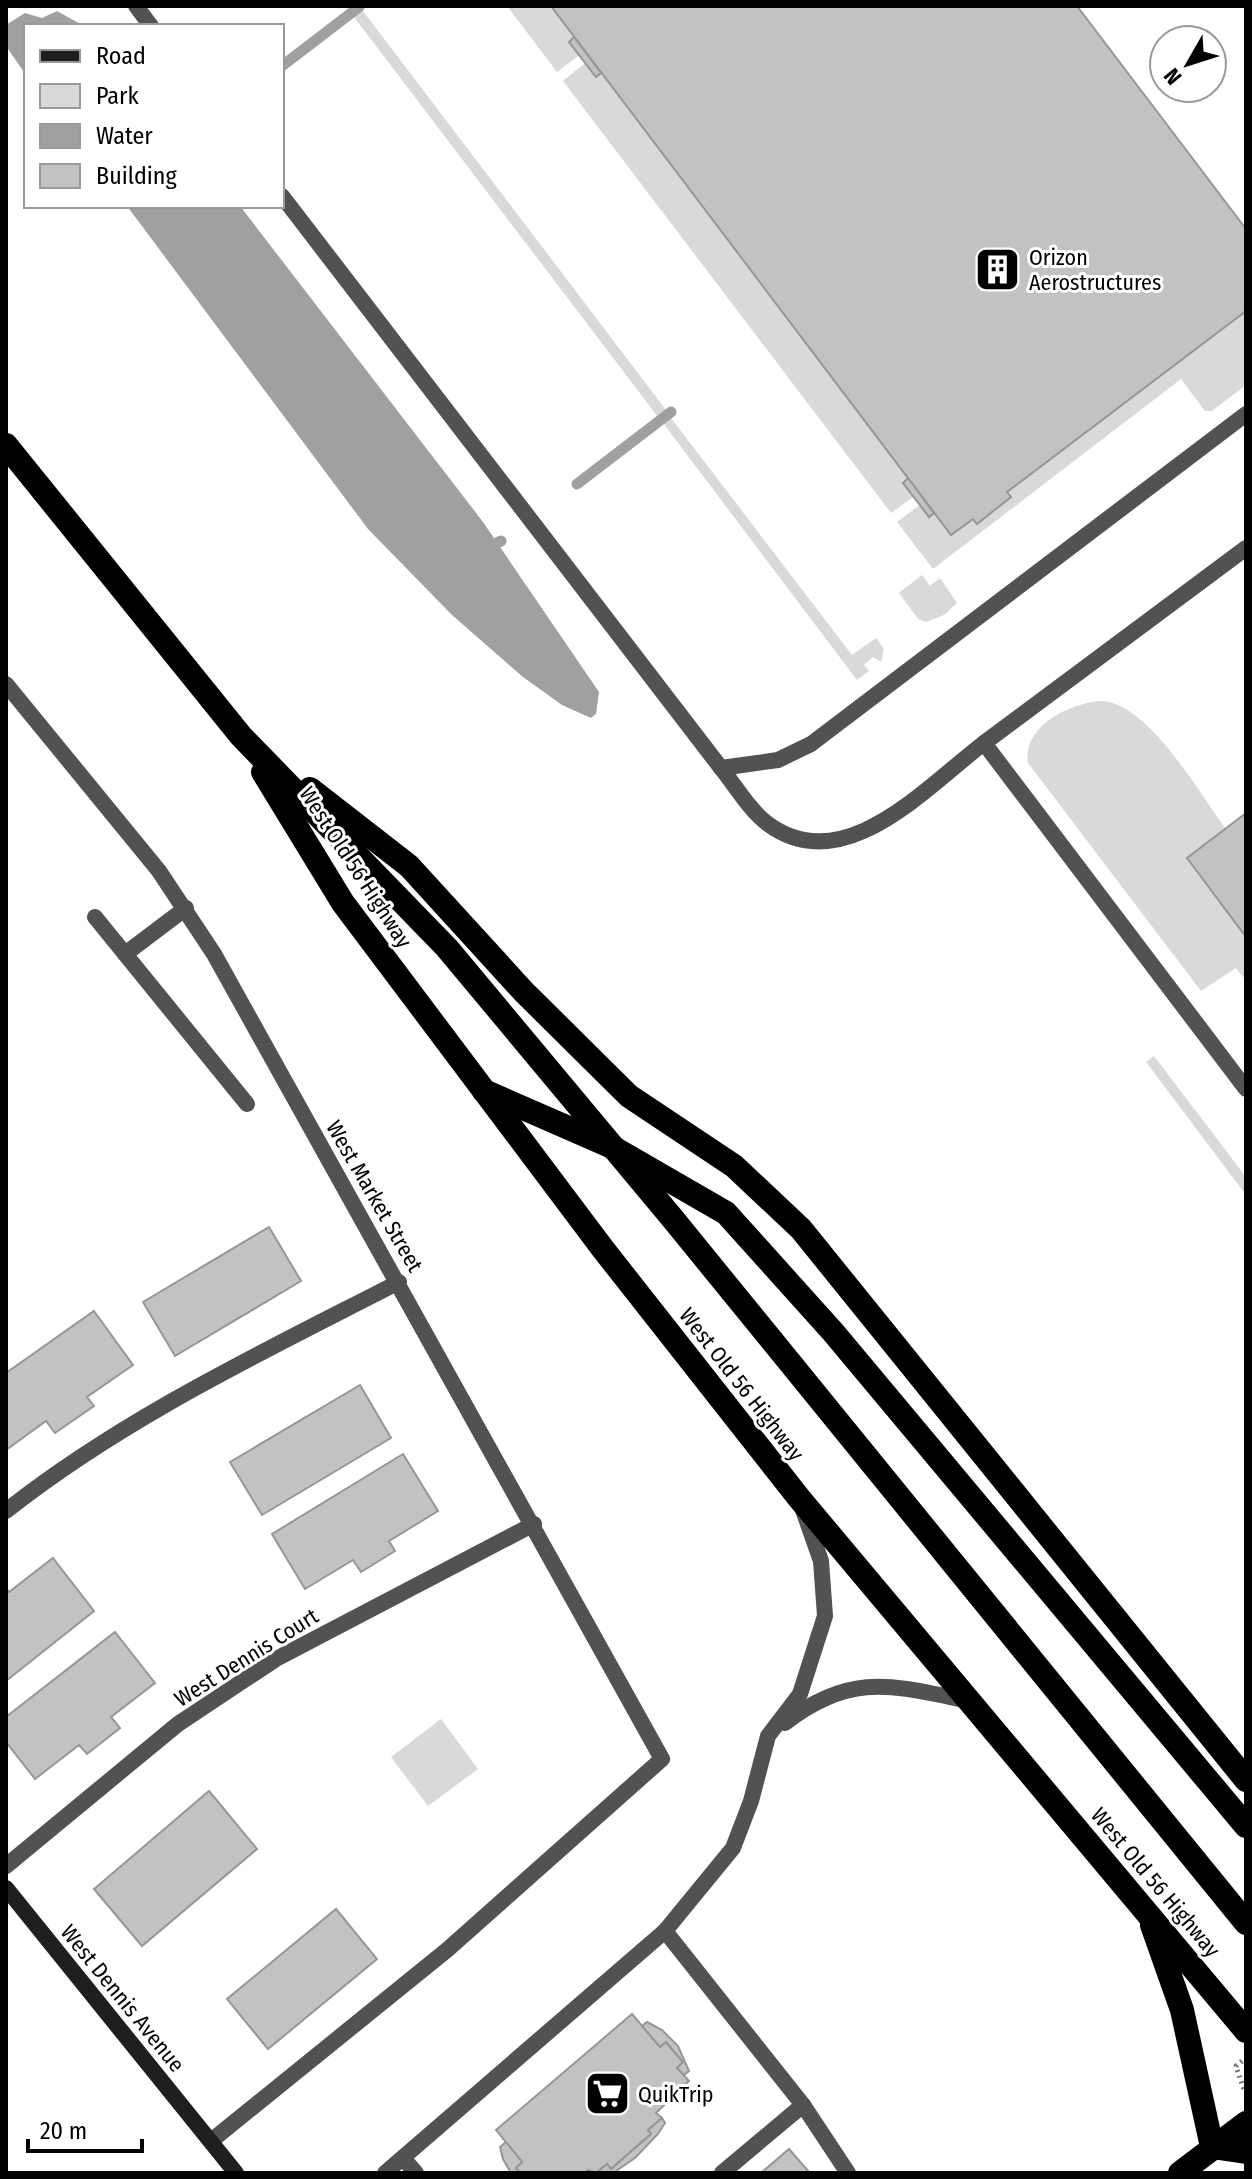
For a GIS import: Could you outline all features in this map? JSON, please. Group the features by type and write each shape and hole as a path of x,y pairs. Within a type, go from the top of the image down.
{"highway":[{"name":"West Old 56 Highway","path":"6,445 241,736 447,948 1246,1923"},
{"name":"West Old 56 Highway","path":"241,736 343,903 482,1090 799,1498 1246,2031"},
{"path":"241,736 409,866 524,992 629,1096 734,1166 801,1229 1246,1780"},
{"path":"482,1090 610,1146 726,1213 833,1332 1246,1826"},
{"path":"1147,1911 1182,2010 1212,2147"},
{"path":"1180,2173 1246,2123"},
{"path":"1212,2147 1246,2152"}],"street":[{"path":"136,6 150,24"},
{"path":"284,199 721,768 766,823 794,838 828,844 857,835 888,816 1246,548"},
{"path":"721,768 778,760 811,744 1246,414"},
{"name":"West Market Street","path":"6,684 186,908 399,1282 662,1759 447,1950 211,2141"},
{"path":"984,743 1246,1089"},
{"path":"125,954 186,908"},
{"path":"95,917 247,1104"},
{"path":"6,1511 105,1442 193,1389 399,1282"},
{"path":"385,2173 665,1931 733,1848 751,1801 768,1736 800,1694 825,1616 821,1561 799,1498"},
{"name":"West Dennis Court","path":"6,1866 178,1724 276,1659 534,1524"},
{"path":"768,1736 824,1699 859,1686 894,1685 970,1701"},
{"name":"West Dennis Avenue","path":"6,1888 236,2173"},
{"path":"665,1931 803,2105 848,2173"},
{"path":"722,2173 803,2105"},
{"path":"403,2158 416,2173"}],"path":[{"path":"1226,2066 1236,2066 1246,2057"},
{"path":"1236,2066 1244,2090"}],"green space":[{"path":"507,6 551,6 585,51 557,72"},
{"path":"363,11 666,410 658,417 354,17"},
{"path":"590,59 919,493 891,513 563,81"},
{"path":"1246,311 1246,385 1212,411 1205,411 1181,379 933,569 897,522 925,501 977,523 1010,498 1007,492"},
{"path":"671,418 852,655 876,638 884,649 881,662 873,657 864,665 869,671 857,680 666,427 664,423"},
{"path":"922,575 930,586 940,578 957,603 944,615 926,622 918,619 899,593"},
{"path":"1099,701 1117,705 1135,715 1153,731 1226,829 1187,859 1246,937 1246,981 1236,968 1201,991 1028,763 1028,750 1040,728 1061,712"},
{"path":"1154,1056 1246,1177 1246,1195 1146,1062"},
{"path":"441,1719 478,1769 428,1806 391,1757"}],"water":[{"path":"57,11 80,24 24,24 24,72 6,46 6,25 25,13 42,18"},
{"path":"128,208 242,208 483,522 599,692 596,714 591,718 562,705 523,677 452,615 368,529"}],"building":[{"name":"Orizon Aerostructures","path":"551,6 1077,6 1148,100 1148,104 1151,104 1246,229 1246,311 1007,492 1011,497 977,524 973,519 951,535"},
{"path":"574,37 601,73 596,77 569,42"},
{"path":"908,478 934,513 929,517 903,483"},
{"path":"1246,813 1246,937 1187,858"},
{"path":"269,1227 301,1281 175,1356 143,1302"},
{"path":"94,1311 133,1365 87,1397 94,1406 55,1433 46,1421 6,1450 6,1373"},
{"path":"360,1385 391,1438 262,1515 230,1462"},
{"path":"403,1454 438,1511 389,1541 395,1551 361,1572 353,1560 305,1589 272,1534"},
{"path":"53,1558 94,1611 6,1681 6,1588 9,1592"},
{"path":"115,1632 155,1683 111,1717 120,1728 87,1754 79,1745 35,1779 6,1742 6,1717"},
{"path":"209,1791 257,1849 142,1946 94,1889"},
{"path":"336,1909 377,1959 268,2049 227,1999"},
{"name":"QuikTrip","path":"632,2014 660,2047 666,2042 683,2062 677,2068 689,2081 656,2113 662,2118 648,2130 651,2134 611,2169 607,2164 596,2173 588,2170 584,2173 520,2173 516,2168 522,2162 496,2130"},
{"path":"647,2022 662,2030 678,2046 689,2071 684,2075 677,2068 683,2062 666,2042 660,2047 642,2026"},
{"path":"662,2118 665,2123 658,2134 635,2158 613,2173 596,2173 607,2164 611,2169 651,2134 648,2130"},
{"path":"506,2142 522,2162 516,2168 520,2173 511,2173 503,2159 500,2147"},
{"path":"789,2149 810,2173 761,2173"}],"waterway":[{"path":"284,64 359,7"},
{"path":"577,484 671,412"},
{"path":"497,543 501,541"}],"place":[{"name":"Orizon Aerostructures","path":"998,270"},
{"name":"QuikTrip","path":"607,2094"}]}
